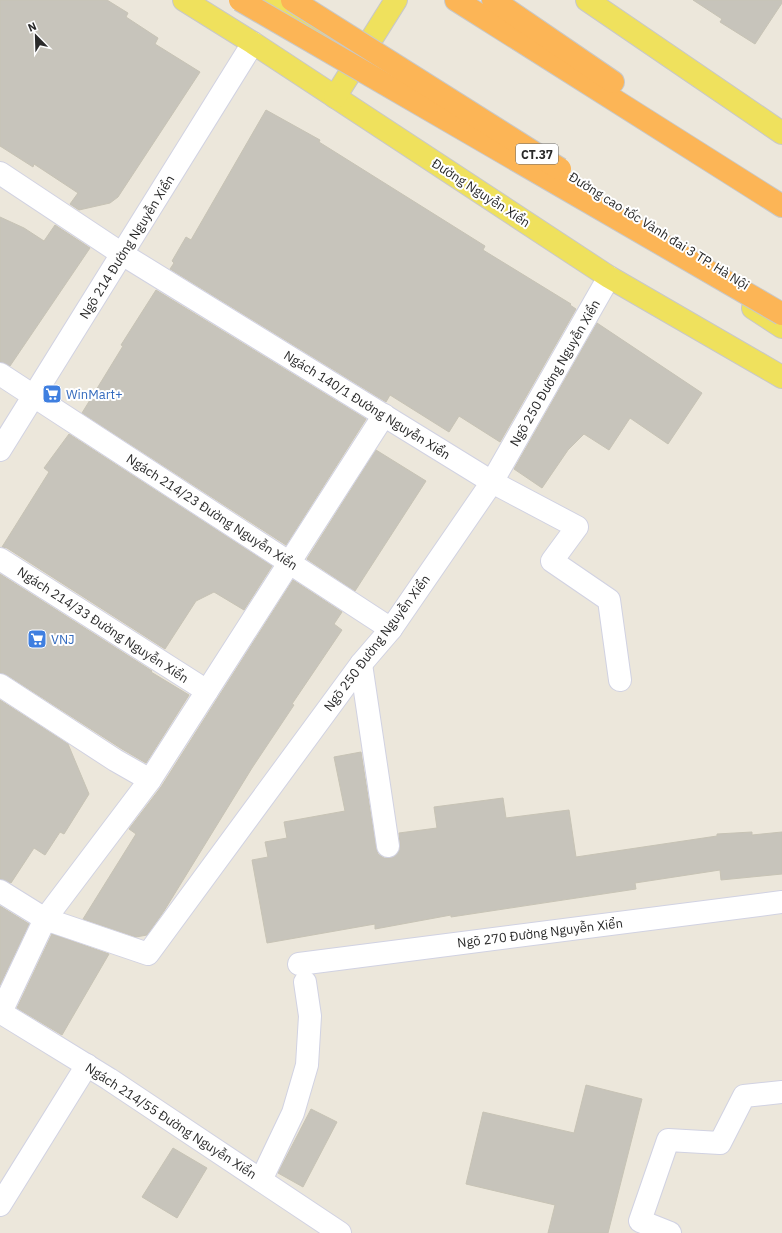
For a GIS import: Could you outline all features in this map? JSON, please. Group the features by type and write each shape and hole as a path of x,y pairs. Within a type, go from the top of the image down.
{"highway":[{"path":"240,0 782,314"},
{"name":"Đường cao tốc Vành đai 3 TP. Hà Nội","path":"292,0 782,309"},
{"path":"456,0 782,206"},
{"path":"493,0 782,198"}],"main road":[{"name":"Đường Nguyễn Xiển","path":"184,0 253,43 609,277 782,377"},
{"path":"267,0 360,57 782,327"},
{"path":"335,97 396,0"},
{"path":"587,0 782,133"}],"street":[{"name":"Ngõ 214 Đường Nguyễn Xiển","path":"0,450 253,43"},
{"name":"Ngách 140/1 Đường Nguyễn Xiển","path":"0,173 122,254 492,482 577,527 552,561 609,600 620,680"},
{"name":"Ngõ 250 Đường Nguyễn Xiển","path":"45,919 148,954 361,664 391,629 492,482 609,277"},
{"name":"Ngách 214/23 Đường Nguyễn Xiển","path":"0,374 391,629"},
{"path":"1,1012 45,919 150,780 384,415"},
{"name":"Ngách 214/33 Đường Nguyễn Xiển","path":"0,559 207,691"},
{"path":"361,664 388,846"},
{"path":"0,685 115,760 150,780"},
{"path":"0,890 45,919"},
{"name":"Ngõ 270 Đường Nguyễn Xiển","path":"261,1180 293,1113 307,1065 310,1016 302,973 782,902"},
{"name":"Ngách 214/55 Đường Nguyễn Xiển","path":"1,1012 87,1065 340,1233"},
{"path":"0,1205 87,1065"},
{"path":"670,1233 640,1221 668,1140 720,1143 744,1096 782,1092"}],"building":[{"path":"0,0 107,0 128,13 126,17 158,38 155,44 200,72 118,197 110,203 79,210 70,204 78,193 34,164 33,167 0,146"},
{"path":"693,0 782,0 782,3 755,44 720,22 722,19"},
{"path":"266,110 320,140 319,142 485,246 483,250 571,304 570,305 576,309 500,442 459,416 449,432 390,395 386,402 170,269 174,263 172,261 186,237 191,240"},
{"path":"0,217 24,228 44,241 55,225 90,248 10,366 0,362"},
{"path":"156,290 366,419 286,545 82,413 123,346 121,345"},
{"path":"597,323 702,393 668,444 630,418 609,450 584,434 568,450 542,488 514,469"},
{"path":"69,434 272,566 244,610 214,592 196,601 165,649 7,548 2,547 49,472 44,468"},
{"path":"376,450 426,481 355,591 307,559"},
{"path":"0,574 189,695 146,763 7,675 0,673"},
{"path":"293,580 342,612 334,624 342,630 292,704 294,705 252,768 164,911 147,935 136,937 83,919 136,834 129,829 161,787"},
{"path":"0,700 68,744 89,794 64,834 60,832 45,855 34,848 11,883 0,879"},
{"path":"361,752 376,848 378,854 384,858 395,856 399,851 399,833 437,828 434,807 503,798 506,818 569,810 576,857 717,836 717,834 752,832 752,835 782,832 782,874 721,880 720,870 635,883 636,889 451,917 451,915 375,929 375,924 267,943 252,860 268,857 265,842 287,838 284,822 345,811 334,757"},
{"path":"0,906 29,924 0,985"},
{"path":"52,934 109,954 62,1035 17,1008"},
{"path":"586,1085 642,1099 608,1233 548,1233 555,1205 466,1184 483,1112 574,1133"},
{"path":"311,1109 337,1122 303,1187 278,1173"},
{"path":"173,1148 207,1168 177,1218 142,1197"}],"place":[{"name":"WinMart+","path":"52,394"},
{"name":"VNJ","path":"37,639"}]}
